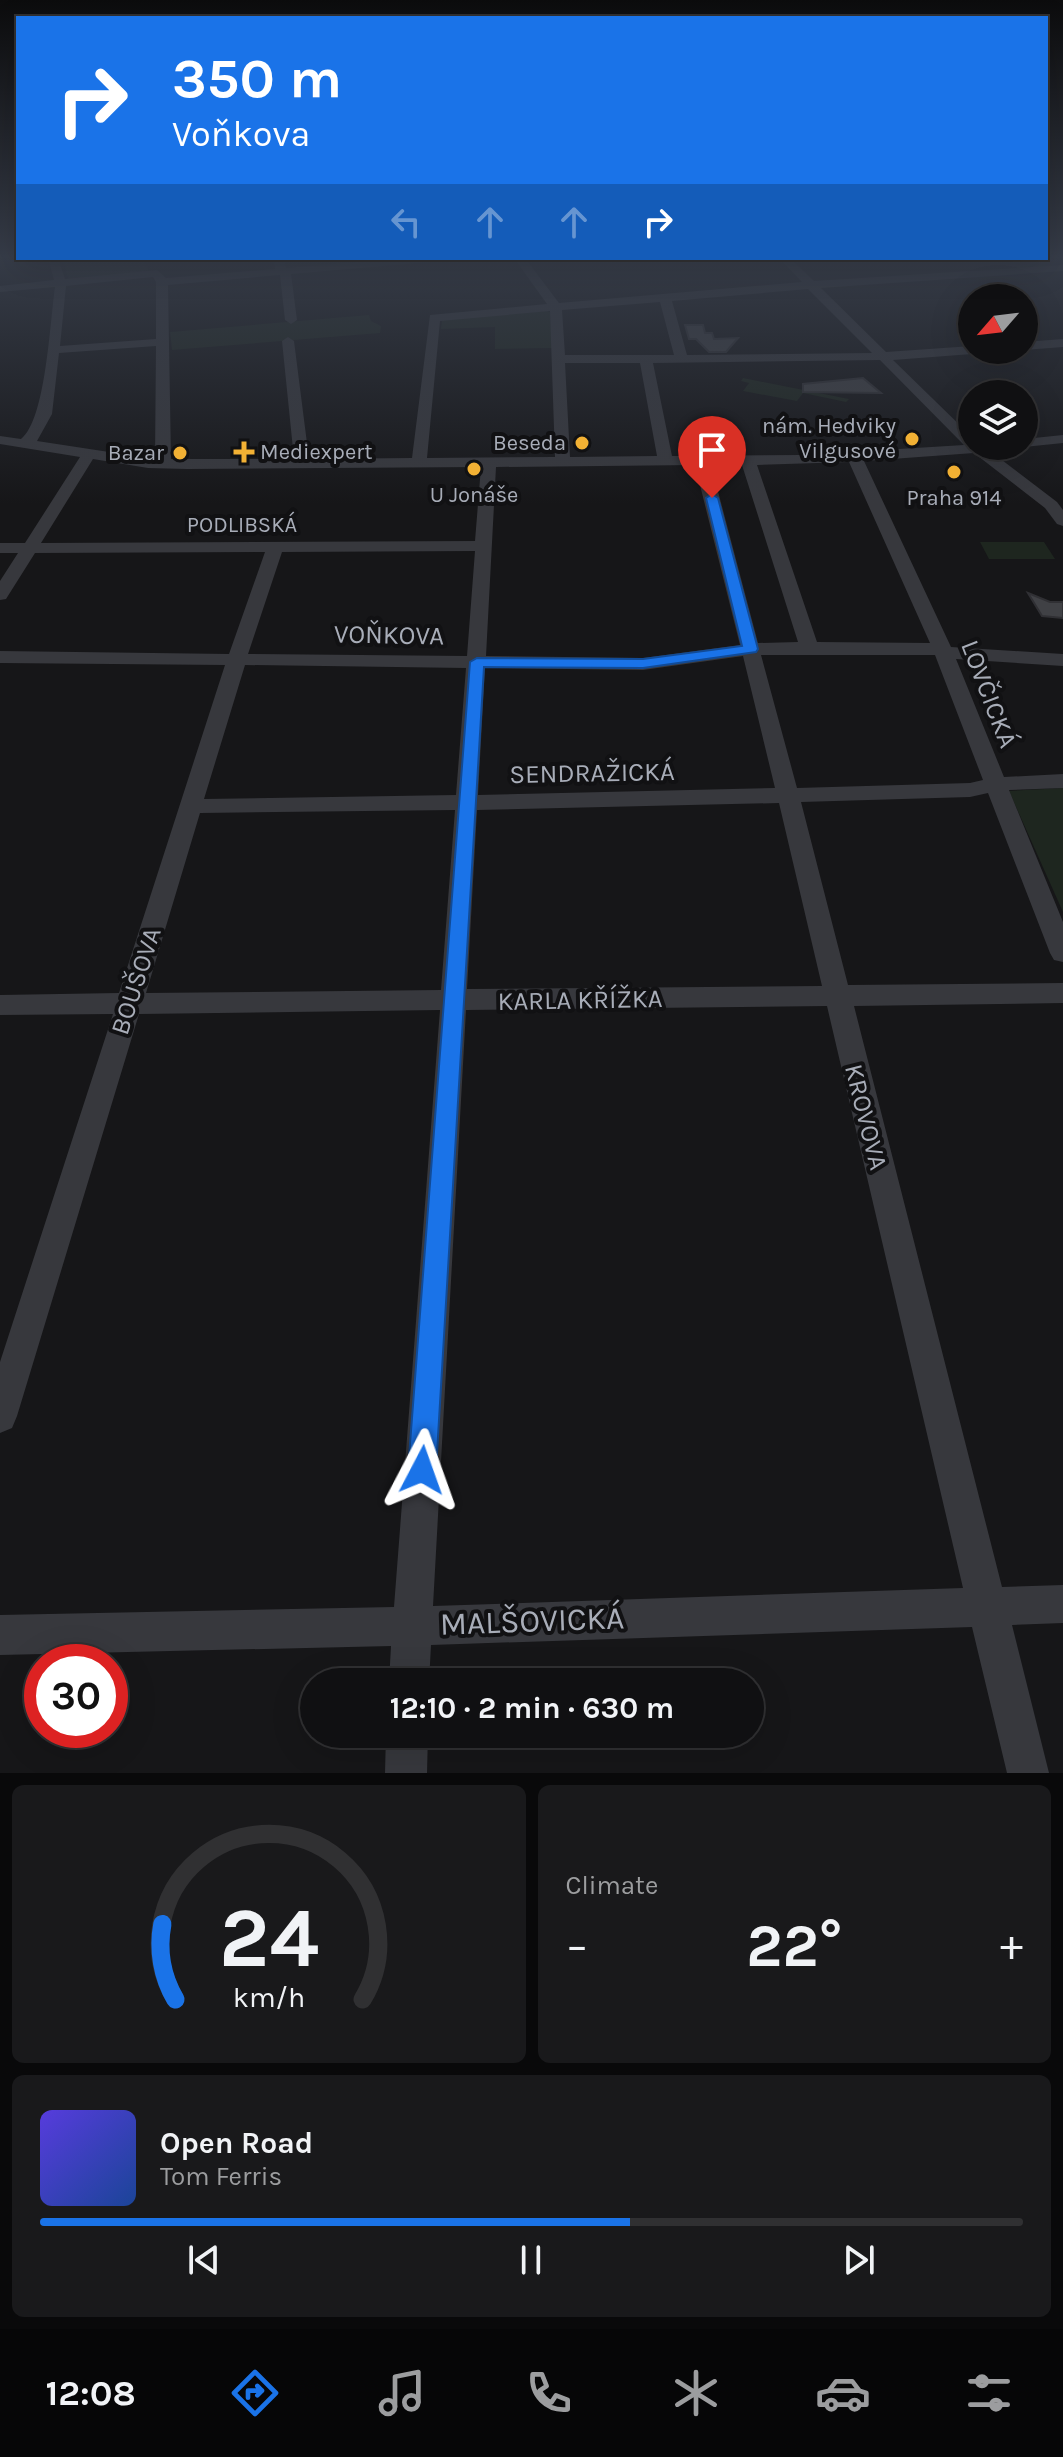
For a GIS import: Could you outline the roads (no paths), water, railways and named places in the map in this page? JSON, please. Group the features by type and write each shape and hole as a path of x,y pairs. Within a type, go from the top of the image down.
{"street":[{"path":"24,444 33,437 45,414 55,338"},
{"path":"163,338 163,463"},
{"path":"419,462 432,338"},
{"path":"557,338 563,462"},
{"path":"676,338 681,358"},
{"path":"863,338 958,432"},
{"path":"288,341 302,463"},
{"path":"54,350 163,342"},
{"path":"1038,345 1063,343"},
{"path":"558,359 882,357 958,351"},
{"path":"646,359 665,461"},
{"path":"1038,442 1063,439"},
{"path":"0,440 163,463 702,461 855,458 958,448"},
{"path":"0,595 89,454"},
{"name":"LOVČICKÁ","path":"855,458 943,651 1063,953"},
{"path":"748,460 809,648"},
{"path":"992,460 1051,505 1063,521"},
{"name":"KROVOVA","path":"702,461 789,796 1028,1773"},
{"path":"410,1668 489,462"},
{"name":"BOUŠOVA","path":"0,1416 237,659 276,546"},
{"name":"PODLIBSKÁ","path":"0,548 484,546"},
{"name":"VOŇKOVA","path":"0,657 643,664 750,649 809,648 943,651 1063,660"},
{"name":"SENDRAŽICKÁ","path":"191,806 467,804 789,796 970,790 994,784 1063,781"},
{"name":"KARLA KŘÍŽKA","path":"0,1005 1063,993"},
{"name":"MALŠOVICKÁ","path":"0,1635 411,1626 986,1604 1063,1604"},
{"path":"406,1773 407,1748"}],"place":[{"name":"nám. Hedviky Vilgusové","path":"912,439"},
{"name":"Beseda","path":"582,443"},
{"name":"Mediexpert","path":"244,452"},
{"name":"Bazar","path":"180,453"},
{"name":"U Jonáše","path":"474,469"},
{"name":"Praha 914","path":"954,472"}]}
